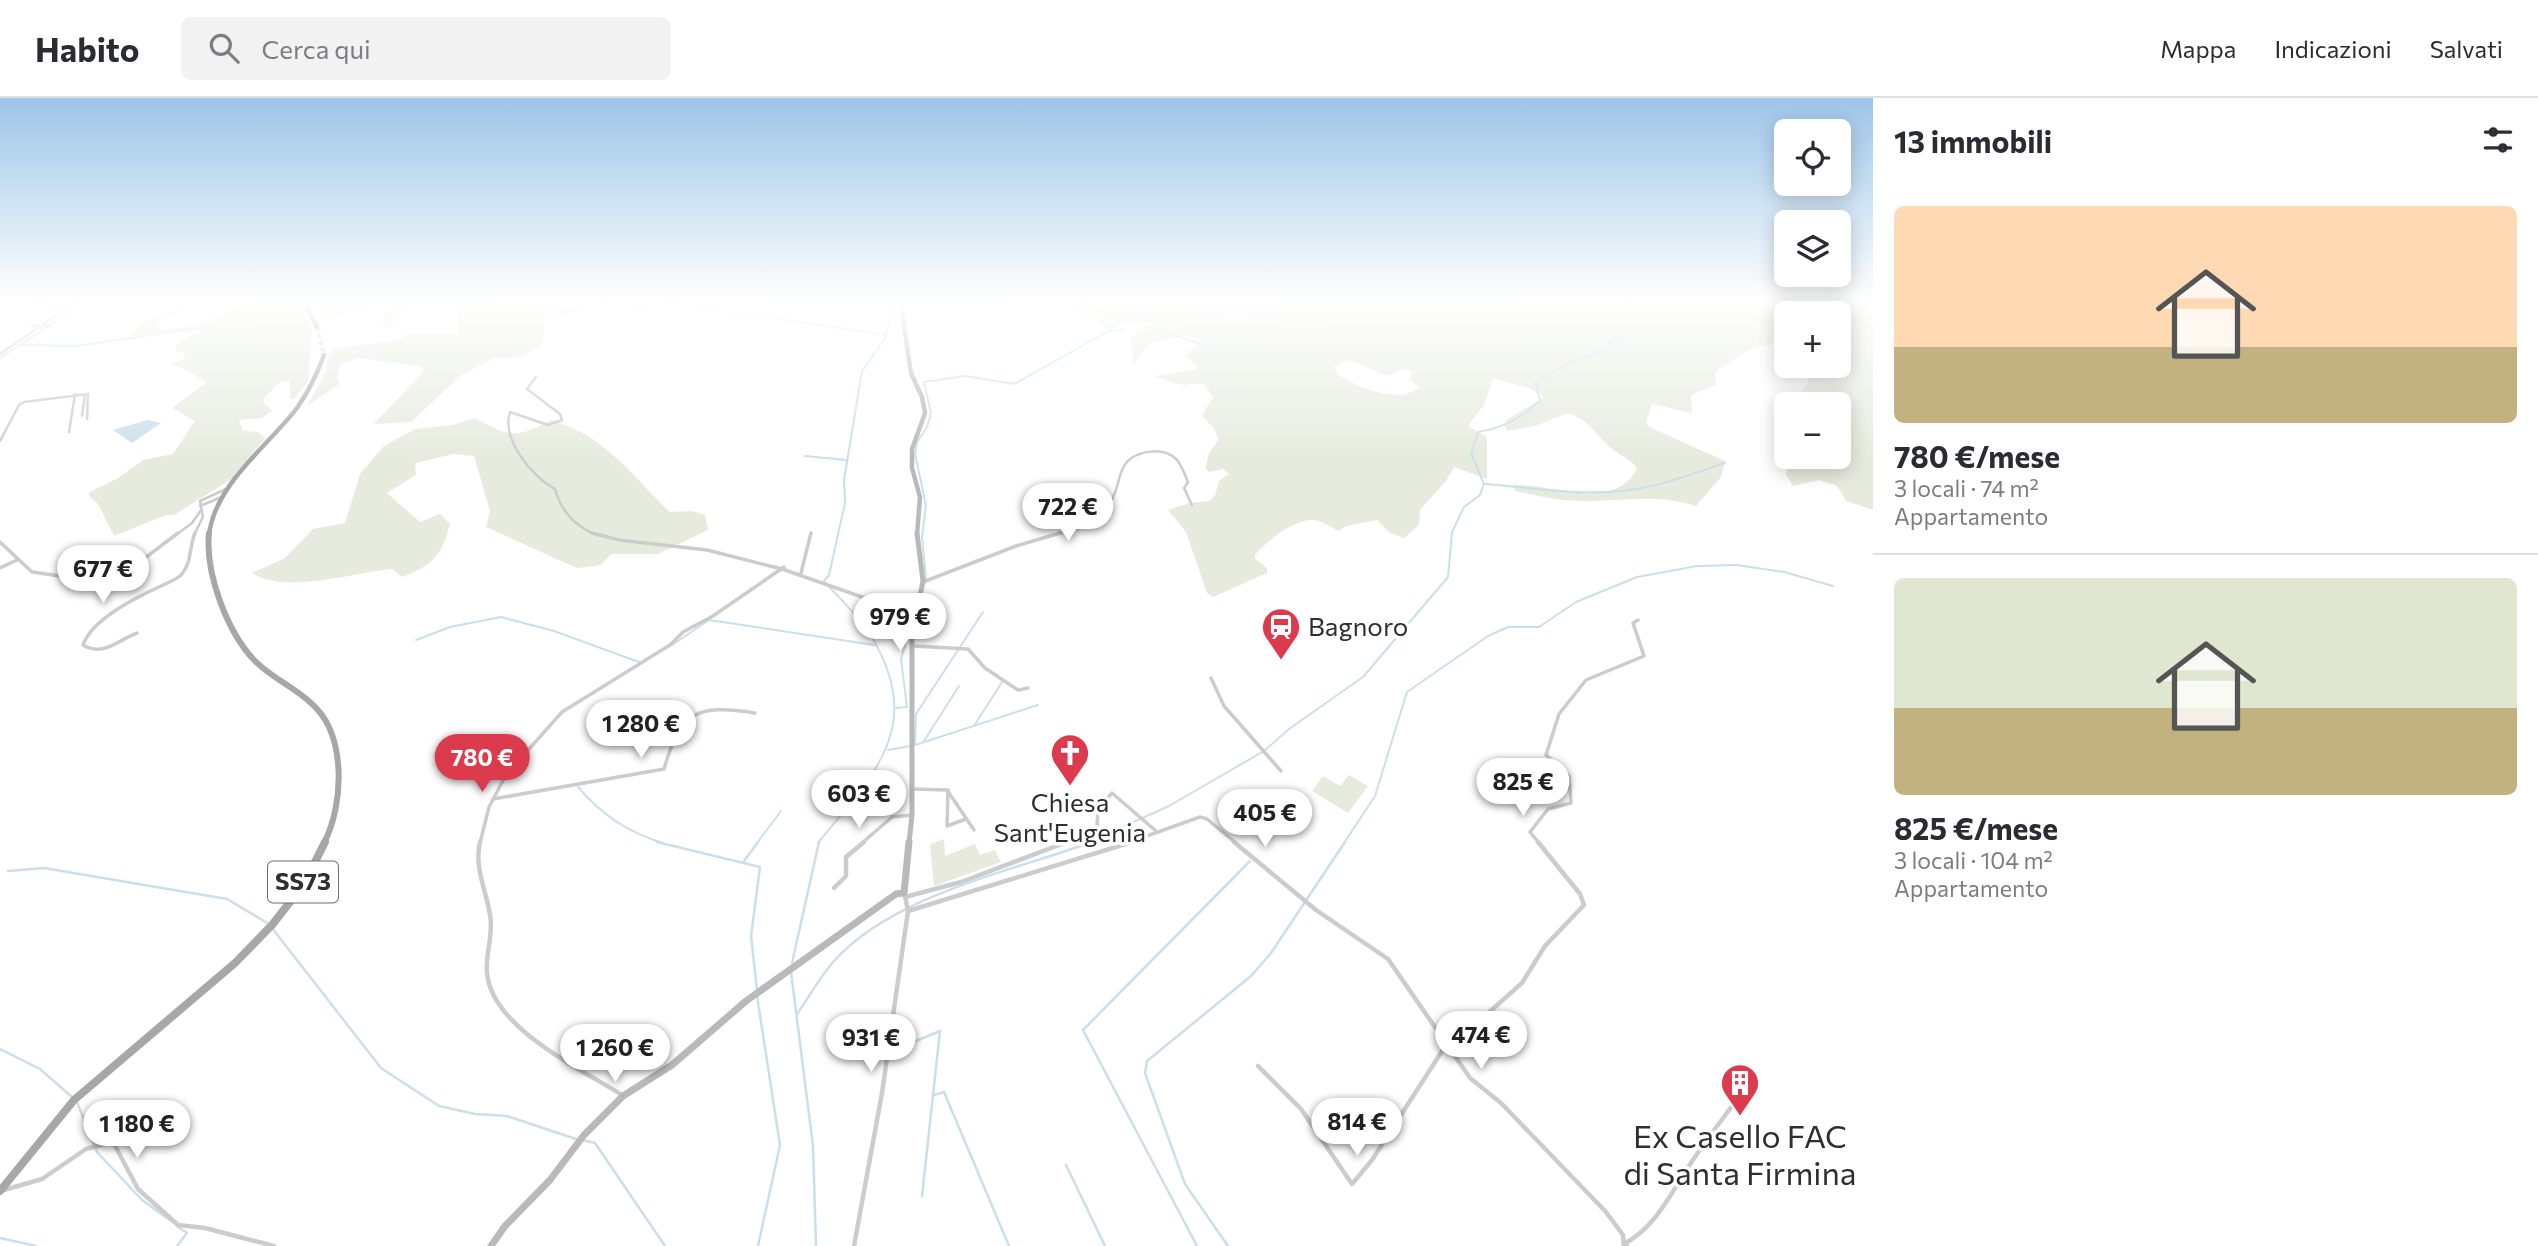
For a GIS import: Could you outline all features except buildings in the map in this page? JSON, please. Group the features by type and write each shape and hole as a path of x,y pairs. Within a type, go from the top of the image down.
{"main road":[{"name":"SS73","path":"0,1191 74,1100 239,959 269,930 297,893 329,836 339,774 327,720 306,699 255,661 239,640 207,553 210,523 216,502 299,408 313,387 324,355"}],"street":[{"path":"854,1246 882,1093 906,908 904,895 912,815 912,646 923,582 917,539 920,497 912,468 912,449 925,413 922,397 911,373 908,353"},
{"path":"536,377 527,389 552,407 562,420 551,426 544,425 516,411 510,412 508,418 518,457 536,481 555,489 558,503 579,526 591,533 622,541 704,549 783,567 857,595 918,605"},
{"path":"69,432 75,394"},
{"path":"0,441 19,405 85,394"},
{"path":"82,416 85,394"},
{"path":"85,394 89,399 87,419"},
{"path":"923,582 1016,546 1100,522 1102,510 1112,500 1119,484 1123,467 1136,455 1146,452 1165,453 1177,459 1188,482 1184,488 1192,505"},
{"path":"0,542 17,560 39,575 55,577 137,564 192,523 202,499 231,487"},
{"path":"216,493 224,496"},
{"path":"200,508 216,502"},
{"path":"137,633 106,649 92,650 83,645 86,636 124,604 181,576 190,561 191,541 203,517 200,508"},
{"path":"801,573 811,533"},
{"path":"0,568 17,560"},
{"path":"623,1096 519,1029 498,1003 487,975 491,917 479,875 478,850 493,799 506,775 562,712 670,645 683,632 713,616 783,567"},
{"path":"1258,1066 1301,1110 1352,1184 1373,1160 1446,1045 1477,1023 1522,983 1545,946 1584,905 1580,894 1530,832 1548,809 1572,803 1569,776 1546,755 1559,714 1586,680 1644,656 1633,630 1633,623 1637,620"},
{"path":"912,646 968,649 985,668 1018,690 1028,688"},
{"path":"1211,678 1224,706 1281,771"},
{"path":"493,799 664,769 676,728 695,712 721,708 755,713"},
{"path":"912,789 947,790"},
{"path":"947,790 947,826 967,819"},
{"path":"947,790 974,830"},
{"path":"491,1246 505,1226 550,1180 584,1135 623,1096 701,1044 746,1000 896,894 904,895 961,882 1092,832 1097,827 1098,809 1112,793 1156,831"},
{"path":"834,888 846,876 846,858 891,817 912,815"},
{"path":"906,908 1125,844 1200,817 1207,819 1306,902 1373,946 1388,960 1470,1078 1501,1103 1606,1212 1623,1235 1625,1245 1640,1235 1660,1212 1695,1156 1726,1119 1752,1078"},
{"path":"0,1191 42,1179 86,1149 113,1142 138,1189 178,1225 205,1228 274,1246"}],"shaded area":[{"path":"185,353 310,353 308,381 294,399 290,398 290,382 281,381 264,398 263,402 273,411 261,418 239,420 243,431 258,432 265,438 230,480 174,515 166,515 114,536 98,504 89,496 90,492 118,478 143,460 173,454 195,421 172,408 207,382 181,367 170,365 183,359"},
{"path":"329,353 529,353 517,358 494,358 461,375 411,422 374,424 426,369 359,358 341,364 337,377 339,384 307,406 326,372"},
{"path":"1133,353 1143,353 1134,364"},
{"path":"1189,353 1746,353 1715,373 1716,385 1691,395 1692,413 1652,404 1646,422 1649,427 1725,461 1721,477 1696,506 1662,499 1564,500 1515,491 1513,485 1581,492 1615,489 1628,481 1637,468 1611,448 1586,423 1568,413 1535,426 1507,431 1504,425 1506,420 1544,397 1529,388 1493,378 1484,405 1469,424 1469,427 1487,437 1487,479 1454,467 1446,481 1420,510 1419,525 1404,538 1390,533 1377,520 1346,526 1339,531 1318,521 1310,520 1293,525 1255,555 1255,559 1267,568 1267,573 1213,597 1207,593 1186,532 1168,510 1189,503 1209,501 1215,495 1219,481 1229,474 1223,469 1209,472 1206,469 1208,455 1219,439 1214,428 1202,416 1213,397 1203,383 1182,385 1154,376 1195,370 1198,367 1185,356","holes":["1349,360 1387,376 1404,369 1412,371 1410,379 1419,387 1401,395 1378,392 1345,379 1337,374 1335,366"]},
{"path":"1851,353 1873,353 1873,510 1846,501 1837,486 1819,480 1793,486 1785,473 1788,469 1851,469 1851,392 1801,392 1808,378 1851,378"},
{"path":"475,418 496,429 513,433 521,433 551,420 570,427 602,446 670,512 692,511 705,515 708,530 658,554 611,554 601,565 577,568 486,527 490,511 474,456 453,454 415,463 416,475 387,493 420,522 440,514 450,524 443,544 428,564 402,577 392,569 320,580 283,582 252,573 285,558 313,529 345,523 360,474 384,446 415,429 453,425"},
{"path":"1349,775 1368,786 1348,813 1312,791 1323,776 1340,786"},
{"path":"944,839 945,856 975,844 980,855 995,850 1001,862 934,886 930,844"}],"water":[{"path":"148,420 161,423 132,443 113,430"}],"waterway":[{"path":"0,358 8,353"},
{"path":"818,843 873,773 885,750 893,725 894,699 888,671 873,639 824,581 829,575 845,503 844,480 862,371 875,353"},
{"path":"926,578 922,537 926,505 915,454 917,442 927,427 931,413 924,382 965,376 1014,384 1070,353"},
{"path":"1087,843 1169,806 1264,751 1289,729 1363,677 1448,577 1452,532 1464,507 1480,495 1484,484 1471,454 1478,432 1504,425 1519,417 1540,401 1536,383 1568,363 1599,353"},
{"path":"805,456 846,460"},
{"path":"1486,484 1564,491 1623,491 1663,483 1725,463"},
{"path":"1344,843 1375,796 1407,692 1488,636 1508,627 1539,627 1576,602 1637,577 1697,566 1737,565 1784,572 1833,586"},
{"path":"896,708 907,707 901,659 922,582"},
{"path":"974,726 915,745 916,714 983,612"},
{"path":"416,640 450,627 501,617 554,631 639,662"},
{"path":"672,645 709,620 874,645"},
{"path":"974,726 1002,682"},
{"path":"924,741 959,686"},
{"path":"974,726 1038,705"},
{"path":"888,750 910,746"},
{"path":"578,787 596,806 616,821 638,834 663,843"},
{"path":"757,843 781,811"},
{"path":"657,842 760,867 751,936 757,990"},
{"path":"744,861 758,842"},
{"path":"792,963 819,842"},
{"path":"797,1014 834,961 859,938 888,919 954,888 1092,842"},
{"path":"1228,1246 1185,1184 1145,1073 1147,1061 1251,976 1271,953 1345,842"},
{"path":"1197,1246 1083,1030 1250,861"},
{"path":"8,871 44,868 227,899 269,924"},
{"path":"272,928 381,1068 439,1106 475,1114 507,1116 576,1139"},
{"path":"791,972 813,1146 816,1246"},
{"path":"757,996 780,1145 758,1246"},
{"path":"890,1052 940,1031 922,1196"},
{"path":"0,1049 40,1069 73,1098"},
{"path":"934,1095 944,1092 1009,1246"},
{"path":"77,1102 97,1152 142,1200 171,1221"},
{"path":"582,1140 595,1143 665,1246"},
{"path":"1066,1165 1105,1246"},
{"path":"177,1246 187,1233 178,1227"},
{"path":"0,1238 36,1246"}],"place":[{"name":"Bagnoro","path":"1281,661"},
{"name":"Chiesa Sant'Eugenia","path":"1070,787"},
{"name":"Ex Casello FAC di Santa Firmina","path":"1740,1117"}]}
